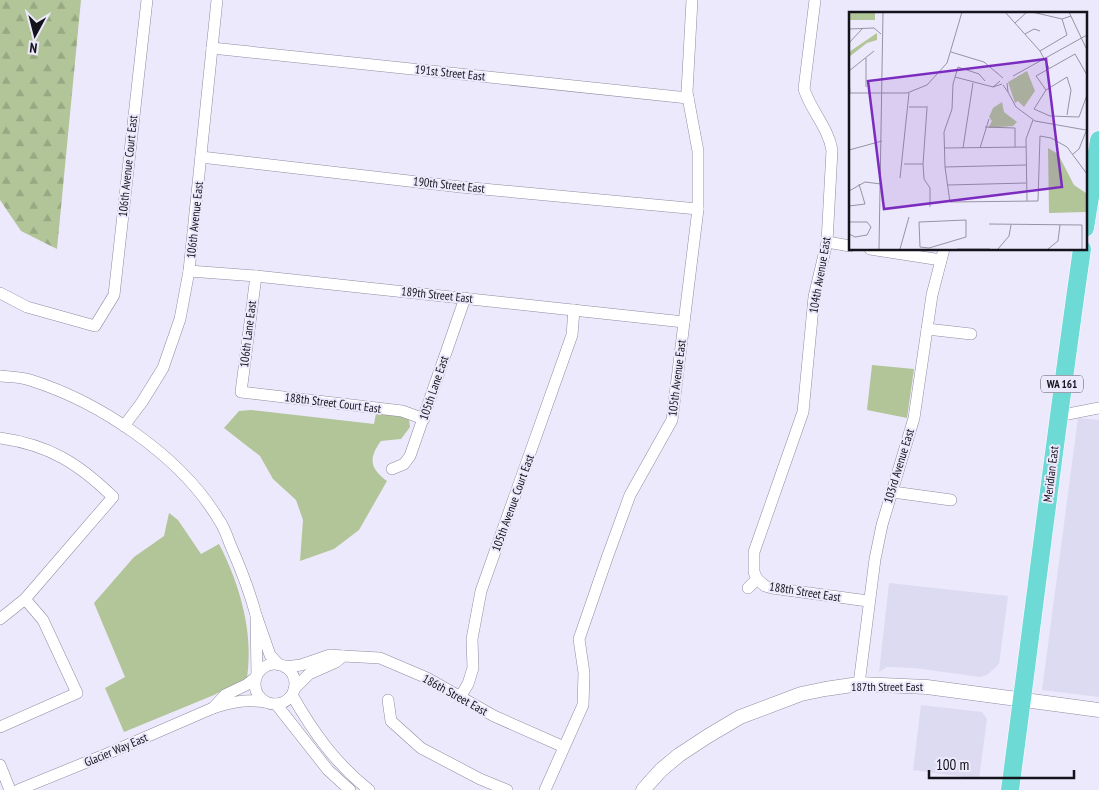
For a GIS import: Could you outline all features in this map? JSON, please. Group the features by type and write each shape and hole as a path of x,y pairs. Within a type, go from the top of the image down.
{"main road":[{"path":"1086,222 1099,147"},
{"name":"Meridian East","path":"1022,700 1058,416 1082,250"},
{"name":"WA 161","path":"1010,790 1022,700"}],"street":[{"name":"106th Avenue Court East","path":"0,293 26,307 95,326 114,295 147,0"},
{"name":"106th Avenue East","path":"124,426 142,402 162,368 180,319 189,271 217,0"},
{"name":"105th Avenue East","path":"545,790 583,705 584,673 579,639 606,558 630,496 672,420 698,209 698,151 687,92 692,0"},
{"name":"104th Avenue East","path":"758,579 754,572 754,552 803,412 814,297 827,242 832,150 829,136 804,90 815,0"},
{"name":"191st Street East","path":"212,48 688,98"},
{"name":"190th Street East","path":"201,158 451,186 698,209"},
{"path":"827,242 849,246"},
{"path":"884,250 942,254"},
{"name":"103rd Avenue East","path":"859,684 868,601 882,525 914,418 932,295 942,254"},
{"name":"189th Street East","path":"189,271 256,276 684,322"},
{"name":"106th Lane East","path":"241,392 256,276"},
{"name":"105th Lane East","path":"392,468 404,464 410,456 465,298"},
{"name":"105th Avenue Court East","path":"460,697 468,684 473,668 472,639 481,591 572,335 574,310"},
{"path":"927,329 971,334"},
{"path":"0,376 28,380 67,394 115,419 168,460 198,492 219,520 246,579 270,655 293,677 293,692 310,726 333,757 369,790"},
{"name":"188th Street Court East","path":"241,392 402,411 424,419"},
{"path":"1058,416 1099,408"},
{"path":"0,438 17,440 63,456 92,477 112,497 25,599 0,620"},
{"path":"892,492 951,500"},
{"name":"188th Street East","path":"748,588 758,579 764,586 772,588 868,601"},
{"path":"0,727 77,692 43,620 25,599"},
{"path":"256,615 256,677 254,685 256,692 270,703 328,770 350,790"},
{"name":"186th Street East","path":"282,666 301,665 330,655 380,658 427,678 494,716 564,747"},
{"path":"270,703 282,703 309,674 336,662 343,656"},
{"path":"256,677 266,666 282,666"},
{"name":"Glacier Way East","path":"213,708 224,695 246,685 256,677"},
{"name":"187th Street East","path":"643,790 661,770 679,755 740,717 801,694 859,684 926,687 1099,710"},
{"name":"Glacier Way East","path":"18,790 109,754 213,708 239,701 252,700 270,703"},
{"path":"388,700 391,721 421,748 480,779 506,790"},
{"path":"0,765 10,790"}],"shaded area":[{"path":"1078,418 1099,420 1099,697 1042,690"},
{"path":"889,583 1008,596 999,664 987,675 980,677 914,668 887,667 879,672"},
{"path":"921,705 982,712 987,719 979,779 913,770"}],"green space":[{"path":"0,0 81,0 57,249 21,231 0,200"},
{"path":"872,365 914,369 907,418 867,410"},
{"path":"251,410 374,424 376,413 405,416 409,419 410,427 401,439 381,441 377,447 373,458 374,467 387,481 359,530 334,549 300,561 303,520 296,500 273,479 260,456 224,428 239,411"},
{"path":"169,513 178,520 201,554 219,544 227,559 239,592 247,627 249,661 247,678 214,695 124,732 105,688 125,677 94,603 134,557 164,536"}]}
